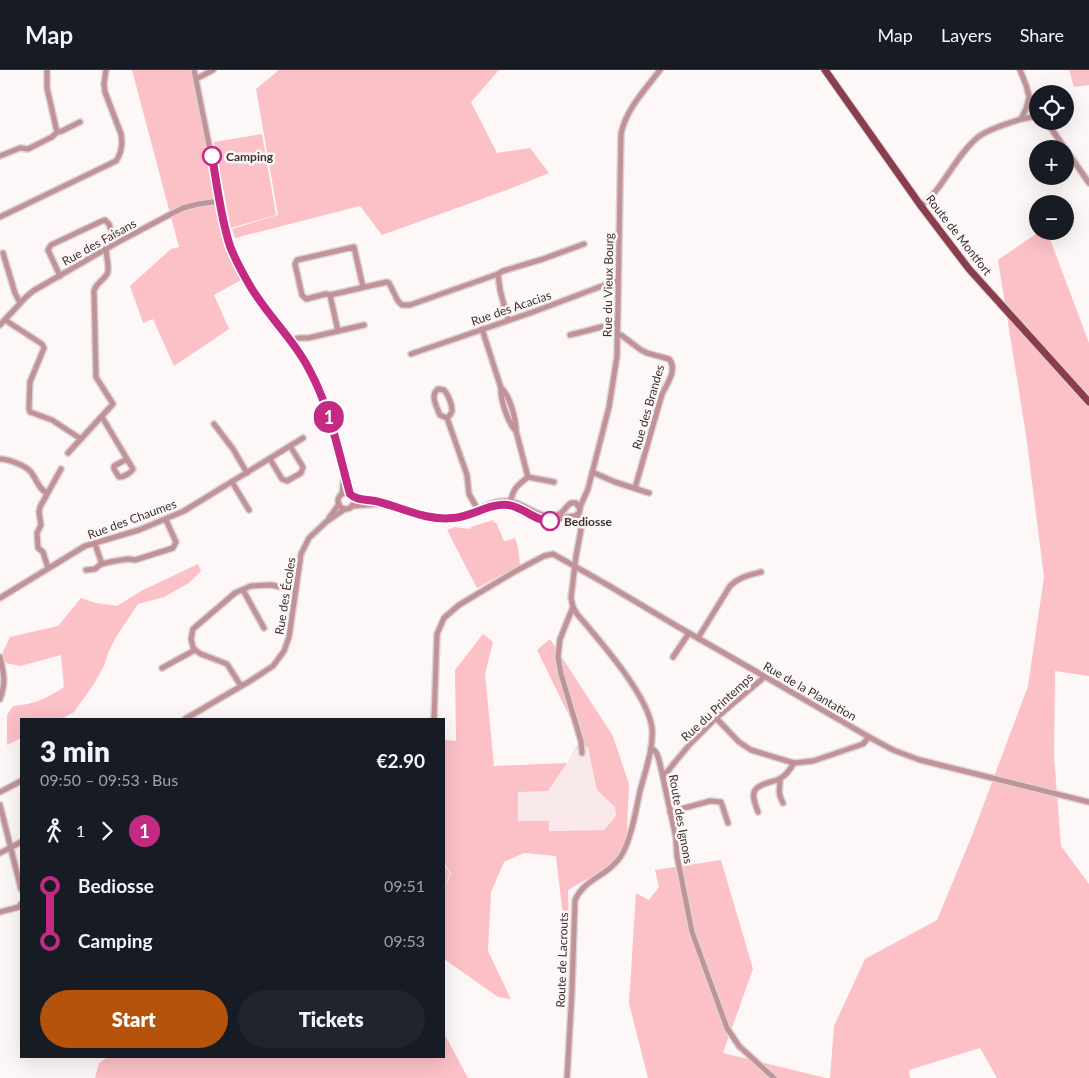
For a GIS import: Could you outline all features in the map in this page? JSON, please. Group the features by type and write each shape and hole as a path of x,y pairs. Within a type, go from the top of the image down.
{"main road":[{"name":"Route de Montfort","path":"826,70 921,206 969,269 1089,402"}],"street":[{"path":"47,70 47,88 57,132"},
{"path":"0,217 116,161 121,152 122,139 104,84 106,70"},
{"path":"194,70 220,201 235,258 257,297 291,341 311,373 322,396 354,501 352,506"},
{"path":"196,79 214,70"},
{"name":"Rue du Vieux Bourg","path":"580,507 588,489 609,407 616,356 618,335 621,134 623,123 629,111 660,70"},
{"path":"1020,70 1029,98 1021,119"},
{"path":"921,206 977,138 987,131 1029,117"},
{"path":"0,156 20,148 28,149 52,137 57,132 80,122"},
{"path":"1052,130 1089,183"},
{"name":"Rue des Faisans","path":"0,325 33,291 116,243 183,208 220,201"},
{"path":"60,276 48,250 51,245 102,220 107,222 116,243"},
{"path":"363,287 354,247 297,260 295,264 302,295 306,299 387,282 402,305 410,305 584,244"},
{"path":"68,453 113,404 96,376 94,290 107,274 106,249"},
{"path":"3,253 15,293 20,303"},
{"path":"498,274 508,320"},
{"name":"Rue des Acacias","path":"411,354 618,280"},
{"path":"330,295 338,331"},
{"path":"5,320 42,344 44,348 30,382 30,412 52,420 81,438"},
{"path":"570,335 618,323"},
{"path":"291,341 364,325"},
{"path":"482,329 501,388 506,392 516,424 516,431 528,476"},
{"name":"Rue des Brandes","path":"618,335 621,335 640,350 669,359 672,361 673,366 662,394 635,488"},
{"path":"447,418 452,412 447,392 438,389 433,396 440,415 447,418 467,475 469,494 480,509"},
{"path":"102,417 127,459"},
{"path":"214,424 233,449 247,473"},
{"name":"Rue des Chaumes","path":"0,598 85,546 139,530 184,511 303,438"},
{"path":"270,458 282,480 287,481 301,473 302,467 290,446"},
{"path":"0,459 6,459 30,471 42,490 47,494"},
{"path":"48,568 43,552 38,548 37,533 41,526 39,512 61,469"},
{"path":"592,472 649,493"},
{"path":"344,473 342,494 339,497 340,506 349,508 352,506 385,504"},
{"path":"528,476 554,482"},
{"path":"510,503 514,489 528,476"},
{"path":"232,482 249,510"},
{"path":"342,494 346,493 412,513 440,518 455,518 462,517 499,501 522,505 545,516 558,515 588,489"},
{"path":"575,502 580,507 581,530 571,598 573,607 560,639 558,657 581,741 582,753"},
{"path":"510,503 543,520 577,516 579,513"},
{"name":"Rue des Écoles","path":"326,522 339,504"},
{"name":"Rue des Écoles","path":"187,718 273,666 284,651 289,637 301,554 309,538 344,508"},
{"path":"566,509 567,513 580,524"},
{"path":"86,570 95,569 102,564 128,559 135,560 173,548 176,542 166,520"},
{"path":"94,544 102,564"},
{"name":"Rue de la Plantation","path":"434,718 437,634 444,618 459,605 514,572 544,556 553,554 893,750 920,760 1089,802"},
{"path":"698,638 735,580 761,572"},
{"path":"241,686 227,664 195,650 191,638 193,629 235,593 251,586 271,585 296,590"},
{"path":"243,590 264,628"},
{"name":"Route des Ignons","path":"573,607 622,669 645,707 652,727 651,748 658,755 663,775 692,932 727,1028 739,1046 774,1078"},
{"path":"673,658 689,633"},
{"path":"162,668 195,650"},
{"path":"0,657 4,679 4,688 0,699"},
{"name":"Rue du Printemps","path":"663,775 716,718 764,676"},
{"path":"716,718 739,742 751,750 794,763 813,761 863,744 868,737"},
{"name":"Route de Lacrouts","path":"567,1078 575,900 578,892 584,886 610,869 623,852 636,811 651,748"},
{"path":"758,812 754,800 754,792 766,783 780,779 794,763"},
{"path":"780,779 778,788 784,803"},
{"path":"0,792 20,782"},
{"path":"670,812 710,801 721,802 728,823"},
{"path":"0,806 20,885"},
{"path":"0,852 20,842"},
{"path":"0,912 20,906"}],"shaded area":[{"path":"132,70 193,70 196,76 227,240 225,241 241,280 214,295 229,329 174,366 153,319 143,323 130,286 171,249 179,247"},
{"path":"279,70 499,70 471,102 497,153 530,148 549,173 382,235 360,206 235,238 232,229 278,215 256,89"},
{"path":"1069,70 1089,70 1089,85 1074,87"},
{"path":"262,134 276,215 231,228 214,142"},
{"path":"1029,239 1050,240 1089,343 1089,676 1055,671 1054,755 1061,846 1089,884 1089,1078 997,1078 980,1048 909,1070 910,1078 830,1078 834,1026 865,959 937,920 973,833 1028,686 1044,577 1026,435 998,260"},
{"path":"493,520 494,523 496,522 504,541 515,538 520,565 477,588 447,530 454,527 471,529 471,527"},
{"path":"198,564 201,571 189,583 164,597 138,604 116,637 94,684 74,712 63,718 20,718 20,738 7,745 7,715 13,706 40,700 64,687 61,655 20,666 6,663 2,654 10,637 58,626 81,598 96,603 117,606 141,591"},
{"path":"483,634 493,642 485,674 494,766 567,763 581,740 537,650 550,639 613,736 629,784 627,830 622,851 608,867 568,890 569,925 564,925 556,856 524,853 504,862 491,892 488,951 511,999 498,997 445,960 445,888 451,873 445,864 445,740 456,741 455,670","holes":["578,747 588,747 597,790 615,807 616,815 604,830 549,831 549,821 518,821 518,792 548,791"]},
{"path":"579,747 589,747 597,790 615,807 616,814 611,822 604,830 549,831 549,821 518,821 517,791 548,791"},
{"path":"721,860 753,969 723,1053 826,1078 648,1078 629,1003 636,893 649,900 659,887 655,870"},
{"path":"445,866 450,873 445,887"},
{"path":"445,1035 468,1078 95,1078 99,1063 106,1058 445,1058"}],"bus line":[{"name":"1","path":"212,156 224,220 235,258 257,297 304,359 311,373 327,409 350,494 359,499 391,505 412,513 440,518 455,518 468,515 483,508 509,505 517,507 538,519 550,521"}],"place":[{"name":"Camping","path":"212,156"},
{"name":"Bediosse","path":"550,521"}]}
